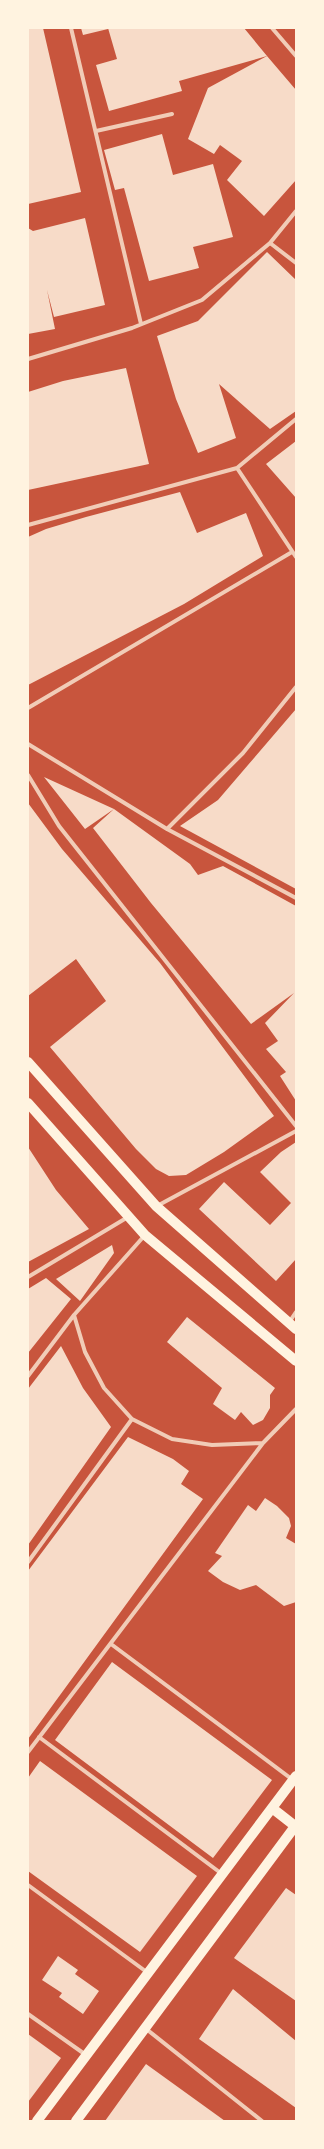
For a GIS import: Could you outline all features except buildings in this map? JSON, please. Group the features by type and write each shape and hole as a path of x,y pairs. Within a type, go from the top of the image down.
{"main road":[{"path":"28,1062 156,1206 292,1326"},
{"path":"29,1105 145,1235 296,1361"},
{"path":"37,2121 294,1778"},
{"path":"76,2121 295,1825 272,1808"}],"street":[{"path":"72,28 141,324"},
{"path":"272,28 296,56"},
{"path":"96,132 172,114"},
{"path":"28,359 141,324 202,300 270,243 296,211"},
{"path":"270,243 296,263"},
{"path":"28,525 237,468 296,420"},
{"path":"237,468 296,557"},
{"path":"28,708 292,552"},
{"path":"166,829 244,753 296,687"},
{"path":"28,744 166,829 296,898"},
{"path":"28,775 30,783 59,826 296,1126"},
{"path":"156,1206 296,1131"},
{"path":"28,1277 128,1216"},
{"path":"28,1376 74,1315 145,1235"},
{"path":"292,1326 296,1312"},
{"path":"74,1315 85,1352 104,1388 132,1419 172,1439 212,1445 263,1443"},
{"path":"28,1752 263,1443 296,1409"},
{"path":"28,1562 132,1419"},
{"path":"111,1644 294,1778"},
{"path":"39,1737 222,1874"},
{"path":"28,1885 148,1973"},
{"path":"28,2014 86,2055"},
{"path":"145,2028 262,2121"}]}
